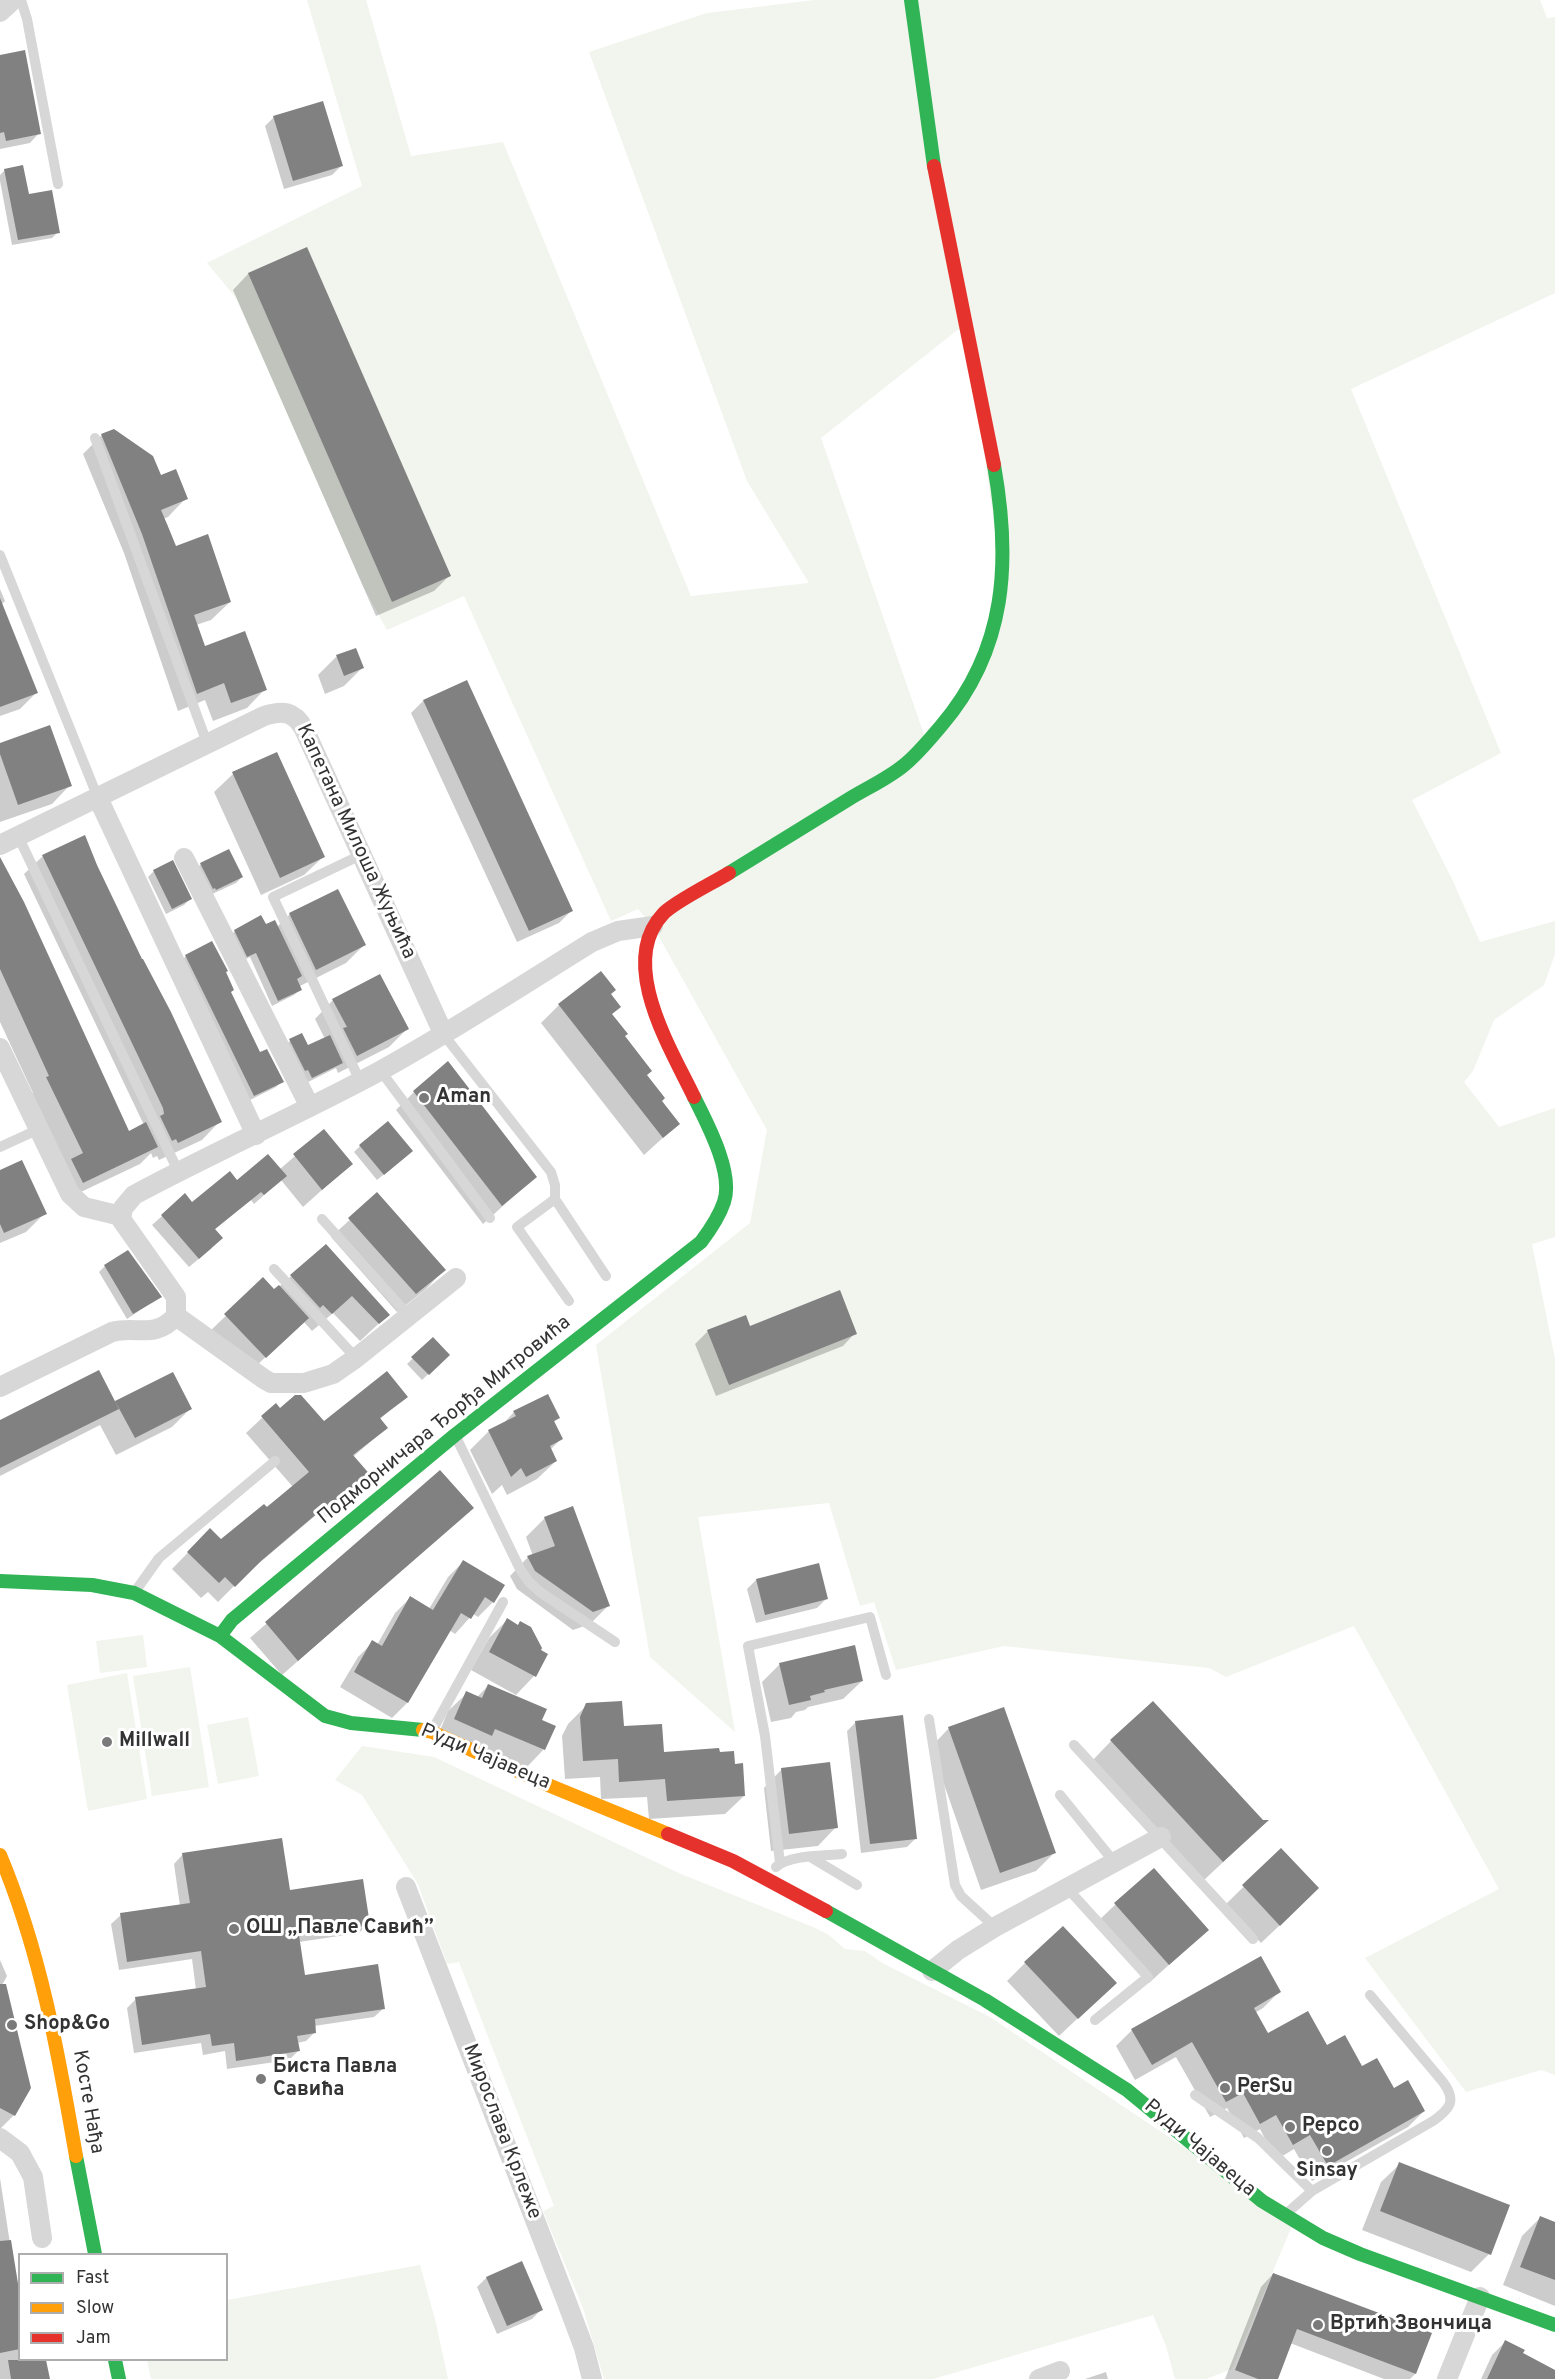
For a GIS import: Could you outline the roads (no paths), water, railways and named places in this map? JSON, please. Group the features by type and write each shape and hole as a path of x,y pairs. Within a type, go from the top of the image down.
{"street":[{"path":"0,12 13,0"},
{"path":"0,1387 112,1332 119,1330 153,1331 163,1328 176,1316 176,1297 124,1225 121,1216 126,1203 134,1195 360,1082 444,1035 592,942 618,931 653,926 664,913 903,766 927,743 958,704 981,666 991,637 1002,576 1003,541 999,484 944,224 911,0"},
{"name":"Капетана Милоша Жуњића","path":"0,845 207,743 277,712 286,712 297,717 444,1035"},
{"path":"98,798 256,1135"},
{"path":"184,858 310,1107"},
{"name":"Подморничара Ђорђа Митровића","path":"220,1636 232,1620 455,1435 701,1242 712,1227 725,1200 724,1167 714,1138 654,1014 646,975 648,943 653,926"},
{"path":"0,1048 37,1130 70,1194 76,1201 94,1211 121,1216"},
{"path":"176,1316 231,1358 271,1383 291,1384 333,1374 456,1278"},
{"name":"Руди Чајавеца","path":"0,1581 92,1585 134,1593 220,1636 325,1716 341,1723 413,1727 432,1732 548,1785 695,1844 765,1878 985,2000 1127,2090 1262,2201 1323,2238 1360,2254 1555,2325"},
{"path":"932,1971 958,1950 995,1927 1161,1837"},
{"name":"Косте Нађа","path":"0,1855 30,1931 48,1997 96,2253"},
{"name":"Мирослава Крлеже","path":"406,1887 571,2311 592,2379"},
{"path":"0,2138 20,2153 33,2177 42,2238"},
{"path":"1447,2379 1480,2297"},
{"path":"115,2361 119,2379"},
{"path":"1039,2379 1060,2371"}],"lane":[{"path":"21,0 27,20 58,184"},
{"path":"95,438 207,743"},
{"path":"0,555 98,798"},
{"path":"18,836 180,1173"},
{"path":"360,1082 273,897 361,855"},
{"path":"444,1035 551,1172 555,1185 555,1199 606,1276"},
{"path":"381,1070 490,1218"},
{"path":"0,1147 37,1130"},
{"path":"555,1199 517,1227 568,1301"},
{"path":"322,1219 409,1316"},
{"path":"274,1269 356,1358"},
{"path":"455,1435 520,1569 529,1582 540,1592 615,1641"},
{"path":"134,1593 159,1558 275,1461"},
{"path":"432,1732 503,1602"},
{"path":"780,1863 765,1736 748,1646 870,1617 886,1675"},
{"path":"929,1719 955,1885 961,1896 995,1927"},
{"path":"1074,1745 1253,1939"},
{"path":"1060,1795 1115,1863"},
{"path":"765,1878 780,1863 842,1854"},
{"path":"812,1858 857,1885"},
{"path":"1068,1889 1148,1977 1095,2020"},
{"path":"1286,2216 1289,2210 1312,2191 1446,2112 1451,2101 1449,2091 1443,2082 1370,1995"},
{"path":"1195,2095 1257,2138 1312,2191"}],"place":[{"name":"Aman","path":"424,1098"},
{"name":"Millwall","path":"107,1742"},
{"name":"ОШ „Павле Савић”","path":"234,1929"},
{"name":"Shop&Go","path":"12,2025"},
{"name":"Биста Павла Савића","path":"261,2079"},
{"name":"PerSu","path":"1225,2088"},
{"name":"Pepco","path":"1290,2127"},
{"name":"Sinsay","path":"1327,2151"},
{"name":"Вртић Звончица","path":"1318,2325"}]}
